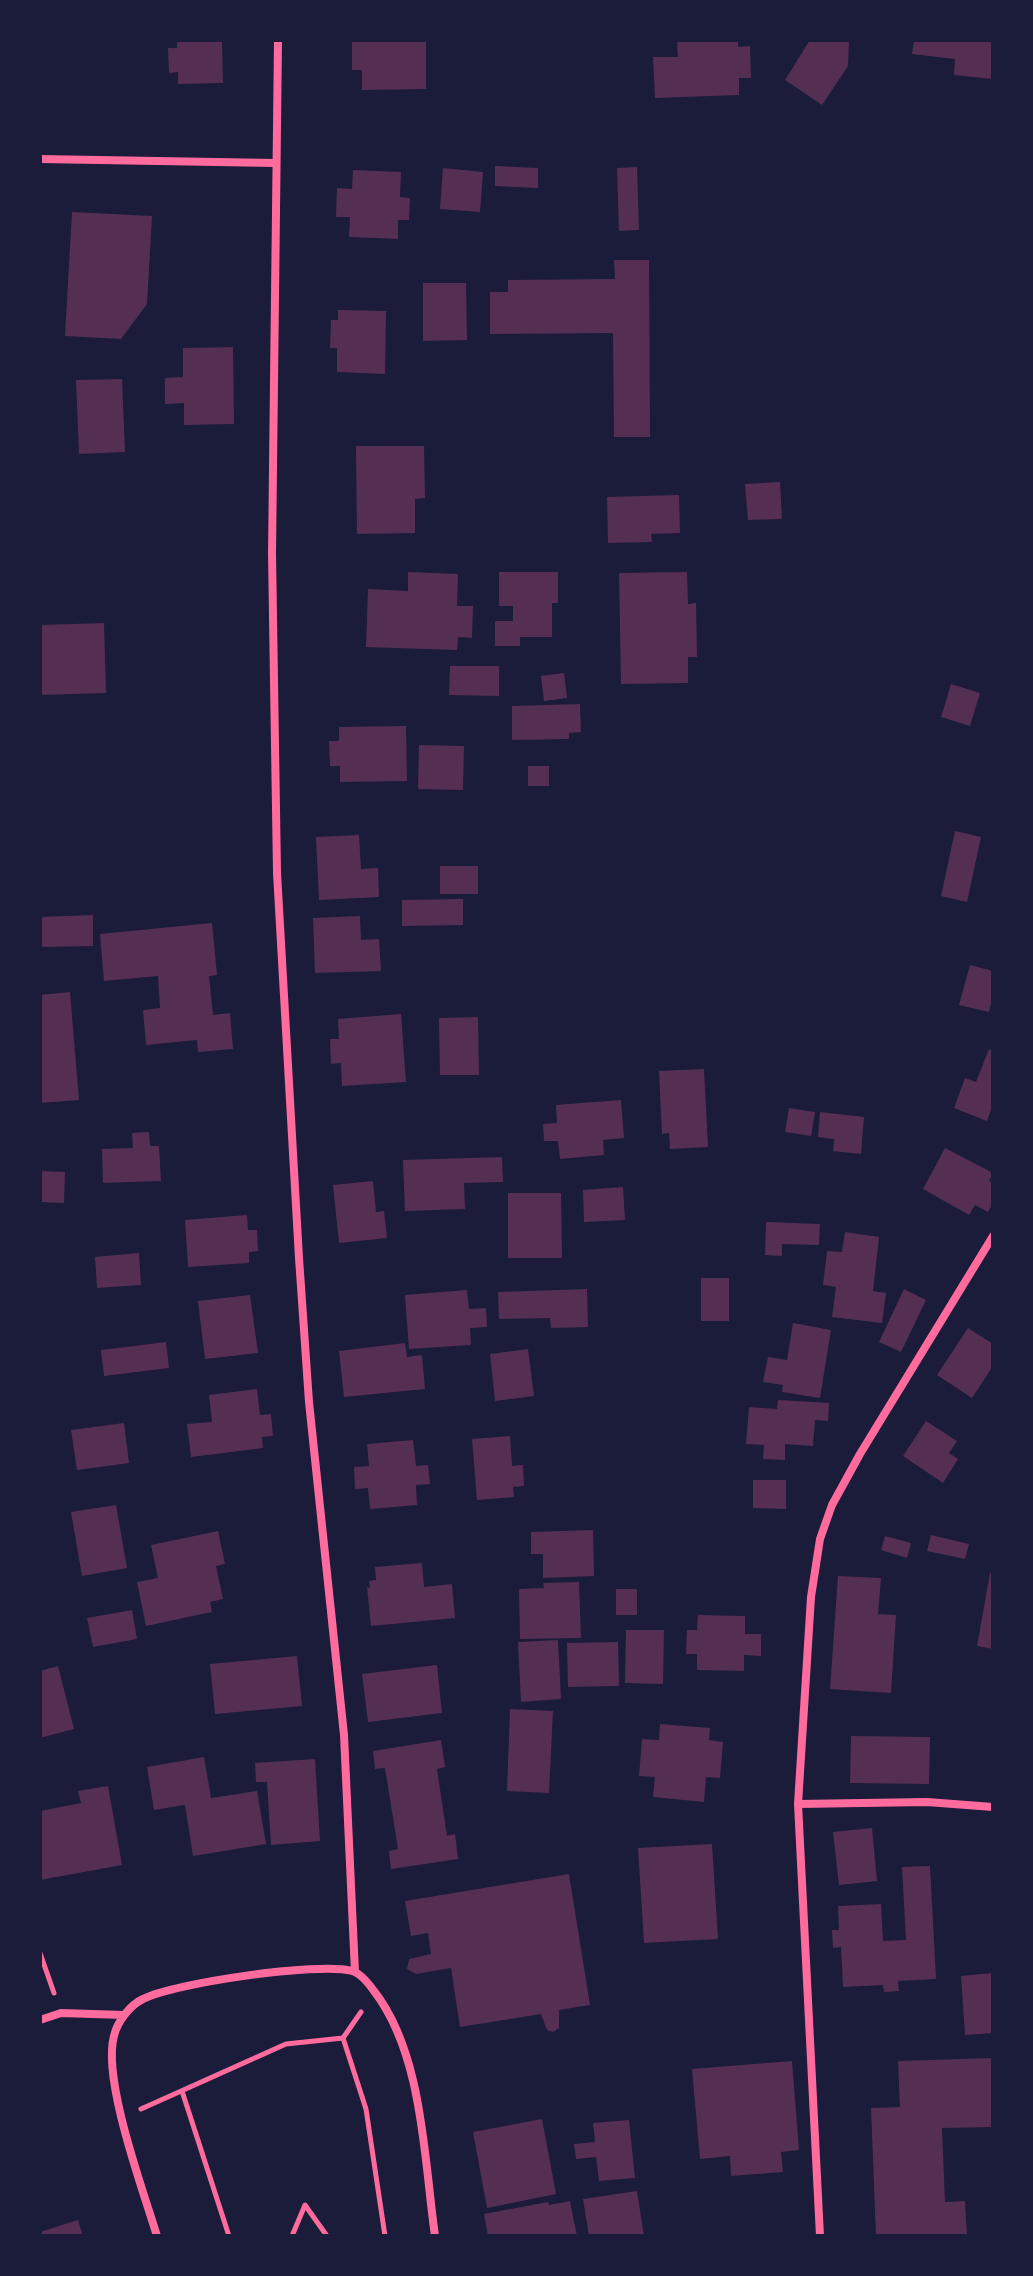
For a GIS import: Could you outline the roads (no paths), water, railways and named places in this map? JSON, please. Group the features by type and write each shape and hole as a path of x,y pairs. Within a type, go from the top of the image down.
{"street":[{"path":"278,40 272,553 277,873 309,1402 344,1735 355,1972"},
{"path":"40,159 275,163"},
{"path":"820,2236 798,1804 811,1597 820,1539 832,1505 860,1454 993,1236"},
{"path":"798,1804 927,1802 993,1807"},
{"path":"157,2236 110,2060 114,2034 124,2015 140,1999 176,1987 324,1968 355,1972 375,1992 390,2019 411,2074 435,2236"},
{"path":"40,2020 61,2013 124,2015"}]}
